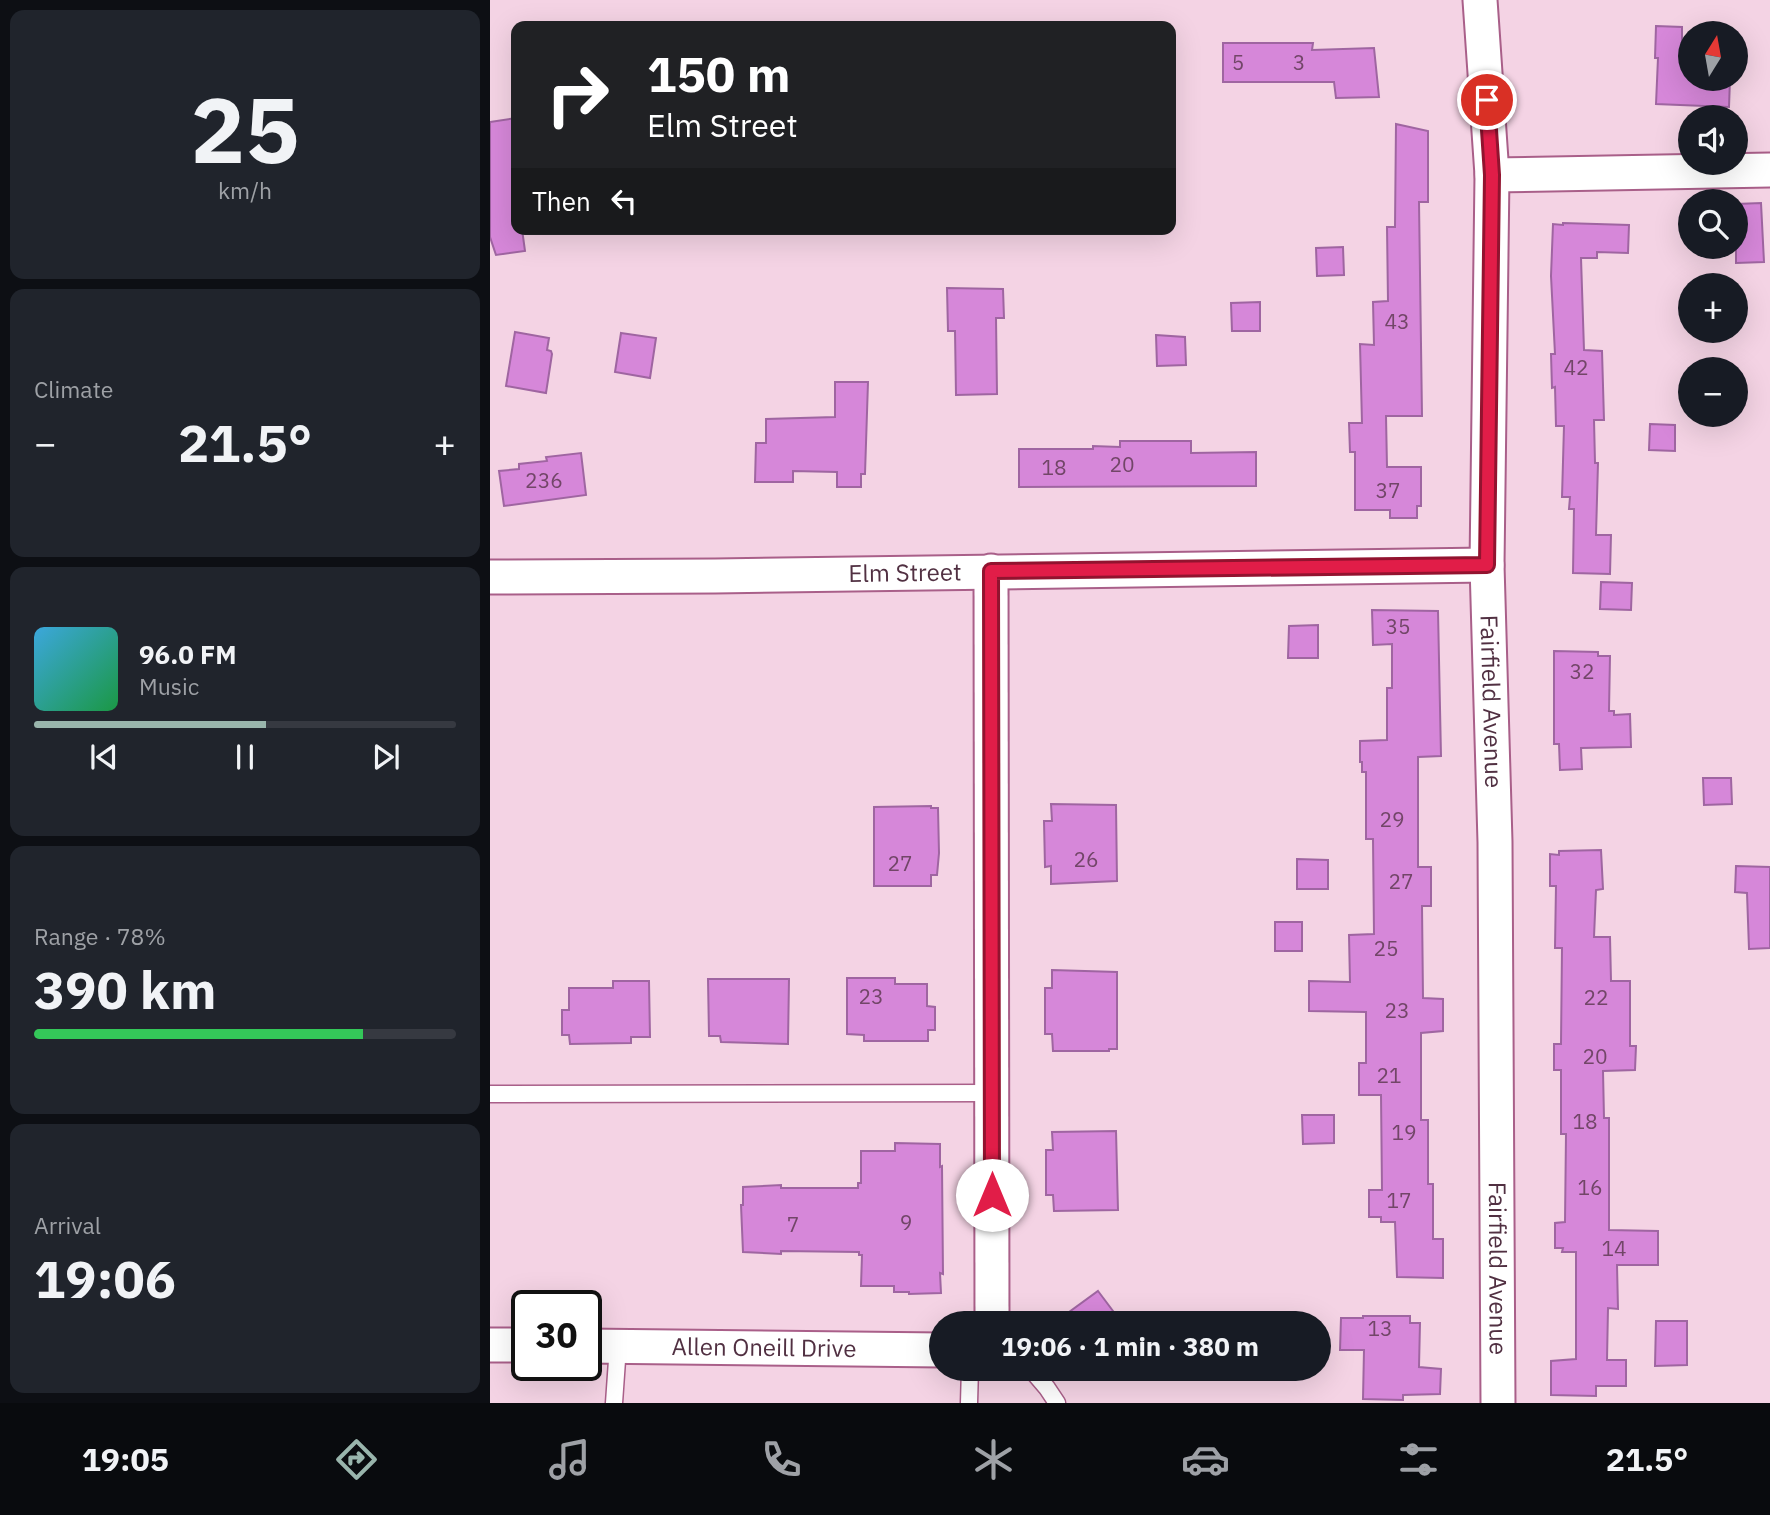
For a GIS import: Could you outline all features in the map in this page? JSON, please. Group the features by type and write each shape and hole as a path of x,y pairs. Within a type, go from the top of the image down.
{"street":[{"name":"Fairfield Avenue","path":"1480,0 1492,175 1487,565 1495,842 1498,1403"},
{"path":"1492,175 1770,170"},
{"name":"Elm Street","path":"490,577 1487,565"},
{"path":"991,571 992,1311"},
{"path":"490,1345 511,1345"},
{"name":"Allen Oneill Drive","path":"602,1346 929,1350"}],"lane":[{"path":"490,1094 992,1093"},
{"path":"602,1346 614,1403"},
{"path":"969,1403 970,1381"},
{"path":"1041,1381 1057,1403"}],"building":[{"path":"1656,26 1678,27 1678,91 1730,91 1729,105 1656,104 1658,58 1655,58"},
{"path":"1223,43 1313,43 1312,50 1374,48 1379,97 1336,98 1334,82 1223,82"},
{"path":"511,119 511,235 523,235 525,251 496,255 490,237 490,122"},
{"path":"1396,124 1428,131 1428,202 1419,202 1422,416 1386,416 1387,467 1421,467 1421,506 1417,506 1417,518 1390,518 1390,510 1355,510 1355,452 1350,452 1349,423 1362,423 1360,344 1374,345 1373,302 1388,301 1387,227 1395,227"},
{"path":"1761,203 1764,262 1736,263 1736,259 1748,259 1748,204"},
{"path":"1553,224 1629,225 1628,253 1597,252 1597,258 1581,258 1584,350 1602,351 1604,420 1594,420 1595,463 1598,463 1596,535 1611,535 1610,574 1573,573 1574,509 1569,509 1570,497 1562,497 1564,426 1556,426 1555,387 1552,388 1551,354 1555,354 1551,276"},
{"path":"1343,247 1344,275 1317,276 1316,248"},
{"path":"947,288 1003,289 1004,318 996,318 997,394 956,395 955,331 948,331"},
{"path":"1260,302 1260,331 1232,331 1231,303"},
{"path":"515,332 549,338 547,350 552,354 546,393 506,386"},
{"path":"621,333 656,338 650,378 615,372"},
{"path":"1156,335 1185,337 1186,365 1157,366"},
{"path":"835,382 868,382 865,474 861,474 861,487 837,487 837,472 793,471 793,482 755,482 756,443 766,443 766,419 835,417"},
{"path":"1650,424 1675,425 1675,451 1649,450"},
{"path":"1120,441 1191,441 1191,453 1256,452 1256,486 1019,487 1019,449 1120,447"},
{"path":"581,453 586,495 504,506 499,471 519,469 519,464 547,461 546,457"},
{"path":"1601,582 1632,583 1631,610 1600,609"},
{"path":"1372,610 1438,611 1441,756 1418,757 1418,867 1431,867 1431,906 1422,906 1423,998 1443,999 1443,1031 1421,1033 1421,1120 1428,1120 1428,1184 1433,1184 1433,1239 1443,1239 1443,1278 1397,1277 1395,1222 1381,1222 1381,1217 1369,1217 1369,1190 1382,1190 1381,1095 1359,1095 1359,1063 1366,1063 1366,1012 1309,1011 1309,981 1350,982 1349,935 1374,934 1373,839 1366,839 1366,772 1362,772 1360,762 1360,741 1387,740 1387,688 1392,688 1392,644 1373,645"},
{"path":"1318,625 1318,658 1288,658 1289,626"},
{"path":"1554,651 1598,652 1598,656 1610,656 1609,711 1614,711 1614,715 1630,714 1631,747 1581,748 1582,769 1560,770 1559,744 1554,744"},
{"path":"1703,778 1731,778 1732,804 1704,805"},
{"path":"1051,804 1116,805 1117,881 1051,884 1051,866 1045,867 1044,821 1052,821"},
{"path":"874,807 938,808 939,853 937,875 931,875 931,886 874,886"},
{"path":"1601,850 1603,889 1596,890 1594,937 1610,937 1611,981 1630,981 1630,1046 1636,1046 1635,1070 1603,1071 1604,1118 1609,1118 1609,1230 1658,1231 1658,1265 1617,1265 1618,1309 1608,1308 1607,1360 1626,1360 1626,1386 1596,1386 1596,1396 1551,1395 1551,1361 1576,1359 1576,1252 1562,1252 1563,1248 1555,1248 1555,1223 1565,1222 1566,1134 1561,1134 1561,1070 1554,1070 1554,1044 1561,1044 1562,948 1555,948 1556,886 1550,886 1550,854 1559,855 1559,851"},
{"path":"1297,859 1328,860 1328,889 1297,889"},
{"path":"1736,866 1770,867 1770,948 1749,949 1747,893 1735,892"},
{"path":"1275,922 1302,922 1302,951 1275,951"},
{"path":"1052,970 1117,972 1117,1049 1053,1051 1052,1034 1045,1034 1045,988 1052,988"},
{"path":"847,978 895,978 895,984 927,984 927,1006 935,1007 935,1030 928,1030 928,1041 864,1041 864,1035 847,1034"},
{"path":"708,979 789,979 788,1044 721,1042 720,1036 709,1036"},
{"path":"613,981 649,981 650,1037 631,1037 631,1043 570,1044 569,1035 562,1035 562,1010 569,1010 569,988 613,988"},
{"path":"1302,1115 1334,1115 1334,1143 1303,1144"},
{"path":"1116,1131 1118,1210 1054,1211 1053,1195 1046,1195 1046,1150 1053,1150 1052,1132"},
{"path":"895,1143 940,1144 943,1274 940,1273 941,1293 909,1294 894,1292 894,1286 861,1286 862,1255 859,1255 859,1252 743,1252 743,1187 781,1185 781,1188 858,1188 858,1183 861,1183 861,1151 895,1151"},
{"path":"1098,1291 1113,1311 1070,1311"},
{"path":"1410,1316 1410,1323 1420,1323 1419,1367 1441,1369 1440,1394 1403,1395 1403,1400 1363,1399 1364,1350 1340,1350 1341,1318"},
{"path":"1656,1321 1687,1321 1687,1365 1655,1366"}],"route":[{"path":"992,1195 991,571 1487,565 1492,175 1487,100"}]}
